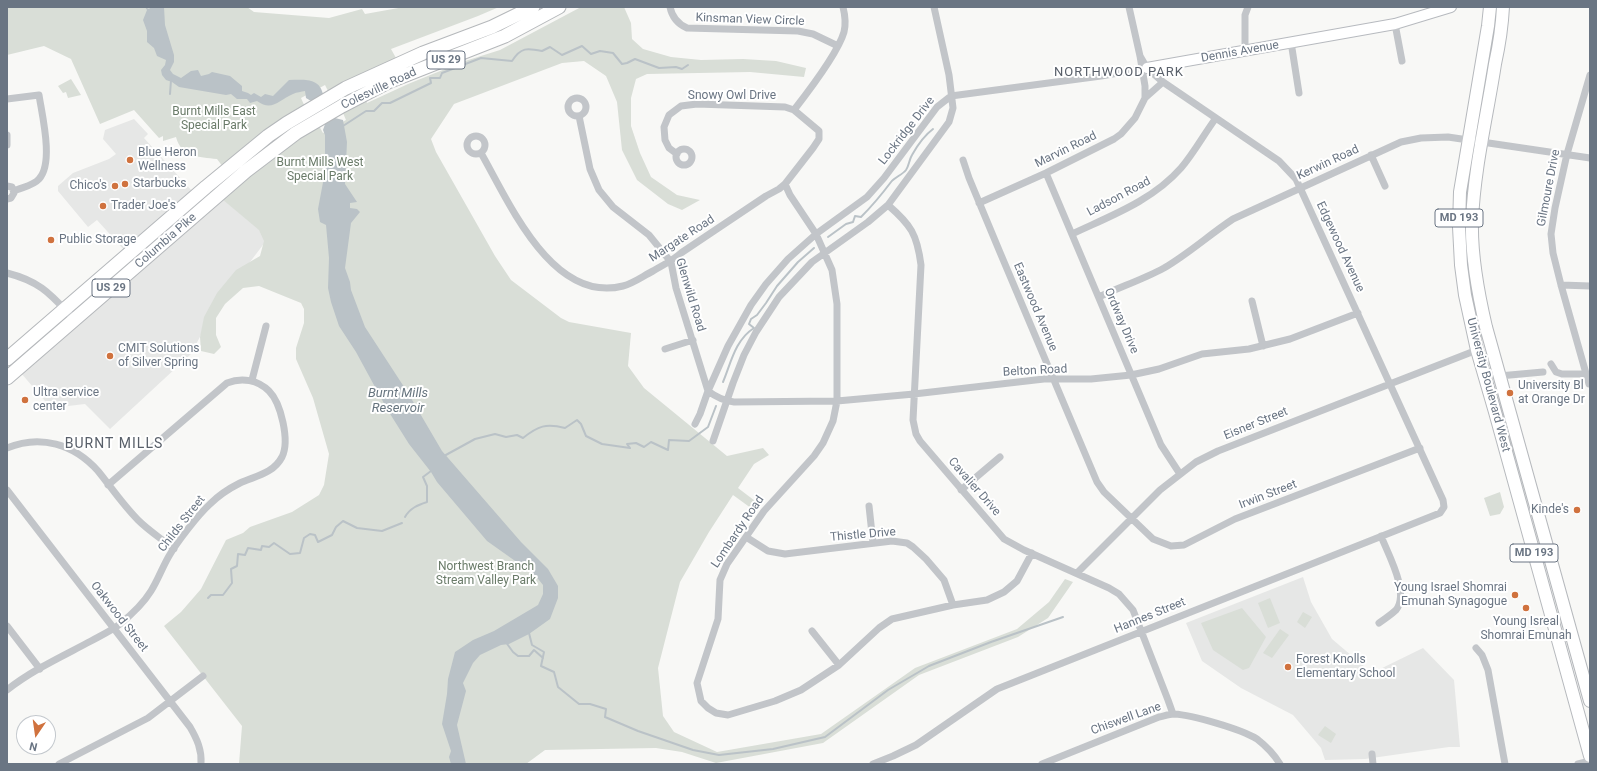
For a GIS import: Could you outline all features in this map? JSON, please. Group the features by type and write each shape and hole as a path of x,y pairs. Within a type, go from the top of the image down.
{"highway":[{"name":"Colesville Road","path":"322,102 346,88 386,69 423,53 492,27 533,7"},
{"name":"Colesville Road","path":"333,112 388,82 506,36 559,7"},
{"name":"Columbia Pike","path":"7,359 233,163 268,136 322,102"},
{"name":"Columbia Pike","path":"7,378 246,171 281,144 333,112"},
{"path":"7,346 33,336"}],"main road":[{"name":"University Boulevard West","path":"1490,7 1460,192 1459,227 1465,295 1477,350 1590,756"},
{"name":"University Boulevard West","path":"1503,7 1482,142 1472,223 1479,300 1590,701"},
{"path":"1477,350 1492,349"},
{"path":"1548,603 1562,599"}],"street":[{"name":"Kinsman View Circle","path":"670,7 679,25 687,28 798,31 813,34 838,46"},
{"path":"794,110 838,46 844,31 845,18 843,7"},
{"path":"934,7 949,75 951,96"},
{"name":"Edgewood Avenue","path":"1129,7 1144,69 1279,161 1296,179 1389,384 1420,448 1443,500 1444,508"},
{"path":"1245,50 1245,15 1248,7"},
{"name":"Dennis Avenue","path":"951,96 1144,69 1395,24 1452,7"},
{"path":"1395,24 1402,62"},
{"name":"Dennis Avenue","path":"1291,42 1299,93"},
{"path":"1144,69 1145,98"},
{"name":"Gilmoure Drive","path":"1588,379 1553,254 1551,234 1567,154 1590,75"},
{"name":"Marvin Road","path":"979,203 1046,173 1121,134 1135,118 1145,98 1163,82"},
{"path":"7,99 39,95 48,147 44,169 39,179 29,186 14,191"},
{"name":"Lockridge Drive","path":"714,441 726,401 744,356 756,332 779,297 812,262 868,222 888,205 949,122 953,112 951,96"},
{"name":"Lockridge Drive","path":"695,424 705,402 708,390 728,346 751,305 766,284 788,259 816,234 867,197 884,178 937,107 951,96"},
{"name":"Snowy Owl Drive","path":"677,154 669,148 665,140 664,127 669,115 681,106 697,104 785,107 794,110"},
{"name":"Margate Road","path":"481,153 516,216 539,249 568,277 592,287 608,288 632,283 658,267 671,262 785,184 819,139 819,131 794,110"},
{"name":"Glenwild Road","path":"579,116 590,168 599,190 613,207 649,235 671,262 676,288 708,390"},
{"name":"Ladson Road","path":"1072,234 1139,202 1157,191 1181,168 1216,118"},
{"path":"7,135 7,145"},
{"name":"Kerwin Road","path":"1099,297 1163,268 1186,254 1209,235 1233,219 1401,142 1422,138 1448,137 1590,158"},
{"path":"1371,155 1385,186"},
{"name":"Eastwood Avenue","path":"963,160 979,203 1097,482 1104,492 1131,519"},
{"name":"Ordway Drive","path":"1046,173 1161,444 1180,474"},
{"name":"Lombardy Road","path":"785,184 790,196 816,234 832,270 837,304 837,400 830,429 823,443 814,456 772,501 727,564 720,580 718,619 697,683 701,701 716,713 728,715 775,701 801,690 839,665 879,628 892,619 953,605 987,600 1004,592 1017,581 1032,553"},
{"path":"7,186 12,187 14,191 13,197 7,199"},
{"name":"Cavalier Drive","path":"888,205 907,222 912,230 918,244 922,265 913,420 916,434 920,441 961,490 1004,539 1119,594 1132,610 1142,632 1172,714"},
{"path":"7,273 32,281 46,290 75,320"},
{"path":"1561,285 1590,286"},
{"path":"1252,301 1263,346"},
{"name":"Belton Road","path":"708,390 716,397 734,402 837,400 914,394 1053,379 1091,379 1131,375 1159,369 1202,354 1249,349 1290,339 1358,313"},
{"path":"108,485 227,383 234,380 252,380 266,326"},
{"path":"665,349 693,340"},
{"name":"Eisner Street","path":"1077,573 1160,490 1196,462 1218,451 1477,350"},
{"path":"1551,364 1556,372 1562,374 1581,374 1588,379"},
{"path":"1499,376 1542,372"},
{"name":"Childs Street","path":"7,690 40,669 119,625 141,605 151,591 174,549 205,509 221,493 241,482 259,476 276,466 285,451 286,434 276,403 270,393 263,386 252,380"},
{"path":"7,448 20,443 37,441 57,444 70,449 85,458 97,470 138,520 174,549"},
{"name":"Irwin Street","path":"1131,519 1153,539 1171,546 1184,545 1235,519 1420,448"},
{"path":"961,490 1000,457"},
{"name":"Oakwood Street","path":"7,490 190,727 198,741 201,764"},
{"path":"869,506 873,543"},
{"name":"Hannes Street","path":"873,764 916,745 997,689 1440,513 1444,508"},
{"path":"1378,623 1396,610 1399,604 1401,591 1381,536"},
{"name":"Thistle Drive","path":"746,537 764,549 785,554 892,541 907,544 913,547 944,580 953,605"},
{"path":"7,626 40,669"},
{"path":"812,631 839,665"},
{"path":"1476,648 1482,655 1488,670 1505,764"},
{"path":"59,764 148,718 203,676"},
{"name":"Chiswell Lane","path":"1042,764 1159,717 1172,714 1187,716 1236,730 1256,739 1271,751 1280,764"},
{"path":"1372,754 1373,764"},
{"path":"1578,764 1590,761"}],"shaded area":[{"path":"134,119 148,134 144,138 192,191 125,251 97,220 88,227 58,191 58,186 73,173 109,159 116,154 103,139 105,130"},
{"path":"223,199 269,237 215,308 191,354 110,429 85,404 51,408 21,373"},
{"name":"Forest Knolls Elementary School","path":"1303,577 1311,602 1332,639 1372,673 1423,648 1454,680 1460,747 1449,747 1365,759 1325,760 1321,748 1293,715 1241,688 1202,661 1186,623"}],"green space":[{"name":"Burnt Mills East Special Park","path":"7,7 247,7 254,12 329,18 362,9 365,14 404,7 499,7 391,49 396,58 346,81 329,93 325,85 301,98 305,107 223,167 217,159 192,155 186,152 178,144 176,137 163,141 163,136 159,138 134,110 100,124 71,59 44,46 7,55"},
{"name":"Northwest Branch Stream Valley Park","path":"581,7 624,7 631,23 632,39 643,49 671,57 701,60 743,59 776,61 806,68 804,77 750,72 647,74 636,79 631,98 631,126 640,153 651,177 677,195 700,200 682,210 668,204 637,180 622,150 617,102 606,76 584,61 562,63 454,104 431,139 436,152 495,256 511,280 561,318 569,322 631,333 628,366 644,388 727,456 763,448 769,455 754,464 738,488 759,504 755,511 733,495 709,532 680,582 658,668 663,716 674,732 717,752 821,734 915,668 1017,629 1049,602 1065,579 1073,582 1048,618 1018,637 919,675 823,743 716,763 682,752 656,748 545,750 526,764 239,764 242,726 164,626 181,612 201,589 226,540 243,533 250,527 292,512 319,495 324,485 329,454 313,398 296,359 296,348 304,323 304,309 301,303 259,286 243,288 225,304 216,318 216,335 221,347 214,354 201,351 200,337 204,317 217,293 236,270 260,256 264,241 259,230 222,199 257,170 294,143 319,126 323,133 346,120 343,113 366,100 367,103 408,84 465,61 500,50"},
{"path":"71,79 81,95 68,98 66,92 63,93 58,86"},
{"path":"1500,492 1504,507 1500,514 1490,516 1484,498"},
{"path":"1270,598 1280,623 1268,628 1258,603"},
{"path":"1242,608 1266,637 1249,668 1243,670 1213,650 1201,623"},
{"path":"1303,612 1312,617 1305,628 1297,622"},
{"path":"1280,629 1289,635 1272,658 1263,653"},
{"path":"1325,726 1336,734 1331,743 1318,735"}],"water":[{"path":"145,7 149,9 151,7 164,7 165,25 174,55 174,62 170,70 173,74 181,78 191,71 198,70 201,76 212,72 230,76 242,86 242,91 251,95 254,93 261,97 265,94 273,96 289,80 305,80 314,82 318,85 323,94 311,101 306,98 305,91 299,92 275,104 267,105 257,101 250,103 247,99 237,99 231,94 226,95 179,87 166,80 162,75 161,70 165,65 166,60 157,56 154,48 147,42 147,31 143,20 147,10"},
{"name":"Burnt Mills Reservoir","path":"335,118 343,120 347,142 345,184 357,202 350,203 350,208 357,209 360,212 351,223 345,268 351,290 365,327 408,393 442,451 521,542 548,569 558,586 558,598 550,619 529,634 509,644 501,645 480,655 473,663 463,683 466,691 457,725 466,764 451,764 449,757 451,751 442,724 448,679 455,652 473,640 494,631 538,605 543,594 543,585 535,575 487,541 437,482 409,444 387,409 356,352 339,326 328,288 329,258 326,225 320,222 318,209 324,177 325,162 325,135 323,130 325,124"}],"waterway":[{"path":"343,126 366,111 374,111 382,103 390,103 431,83 430,78 440,78 442,73 481,58 512,61 518,53 528,49 542,51 550,47 562,55 582,46 591,54 600,51 613,53 622,64 635,59 659,68 676,67 682,69 688,65"},
{"path":"170,94 171,80"},
{"path":"828,237 846,224 853,222 855,216 861,217 865,213 893,180 906,170 916,148 924,137 933,129"},
{"path":"723,382 738,345 754,328 749,324 751,319 757,315 777,286 798,262 814,248"},
{"path":"444,456 475,439 495,434 506,437 517,435 523,438 538,428 547,426 565,428 577,420 581,424 586,436 602,444 630,448 627,444 636,443 644,447 651,442 668,450 669,440 689,441 708,427 716,406"},
{"path":"405,517 412,509 427,502 427,486 423,477 431,471"},
{"path":"208,598 211,595 223,595 232,583 231,569 237,566 238,554 245,555 248,548 261,550 262,546 269,547 274,543 290,554 300,553 304,538 310,534 315,535 318,542 332,535 336,527 343,521 357,528 382,531 402,523"},
{"path":"529,633 532,645 544,652 541,666 554,672 558,687 579,704 590,704 606,709 605,717 638,731 693,750 719,755 773,749 825,737 888,690 929,666 991,642 1063,617"},
{"path":"505,641 518,656 529,656 534,650 543,658"}],"place":[{"name":"Blue Heron Wellness","path":"130,160"},
{"name":"Starbucks","path":"125,184"},
{"name":"Chico's","path":"115,186"},
{"name":"Trader Joe's","path":"103,206"},
{"name":"Public Storage","path":"51,240"},
{"name":"CMIT Solutions of Silver Spring","path":"110,356"},
{"name":"University Bl at Orange Dr","path":"1510,393"},
{"name":"Ultra service center","path":"25,400"},
{"name":"Kinde's","path":"1577,510"},
{"name":"Young Israel Shomrai Emunah Synagogue","path":"1515,595"},
{"name":"Young Isreal Shomrai Emunah","path":"1526,608"},
{"name":"Forest Knolls Elementary School","path":"1288,667"}],"district":[{"name":"NORTHWOOD PARK","path":"1119,73"},
{"name":"BURNT MILLS","path":"114,444"}],"park label":[{"name":"Burnt Mills West Special Park","path":"320,170"}]}
